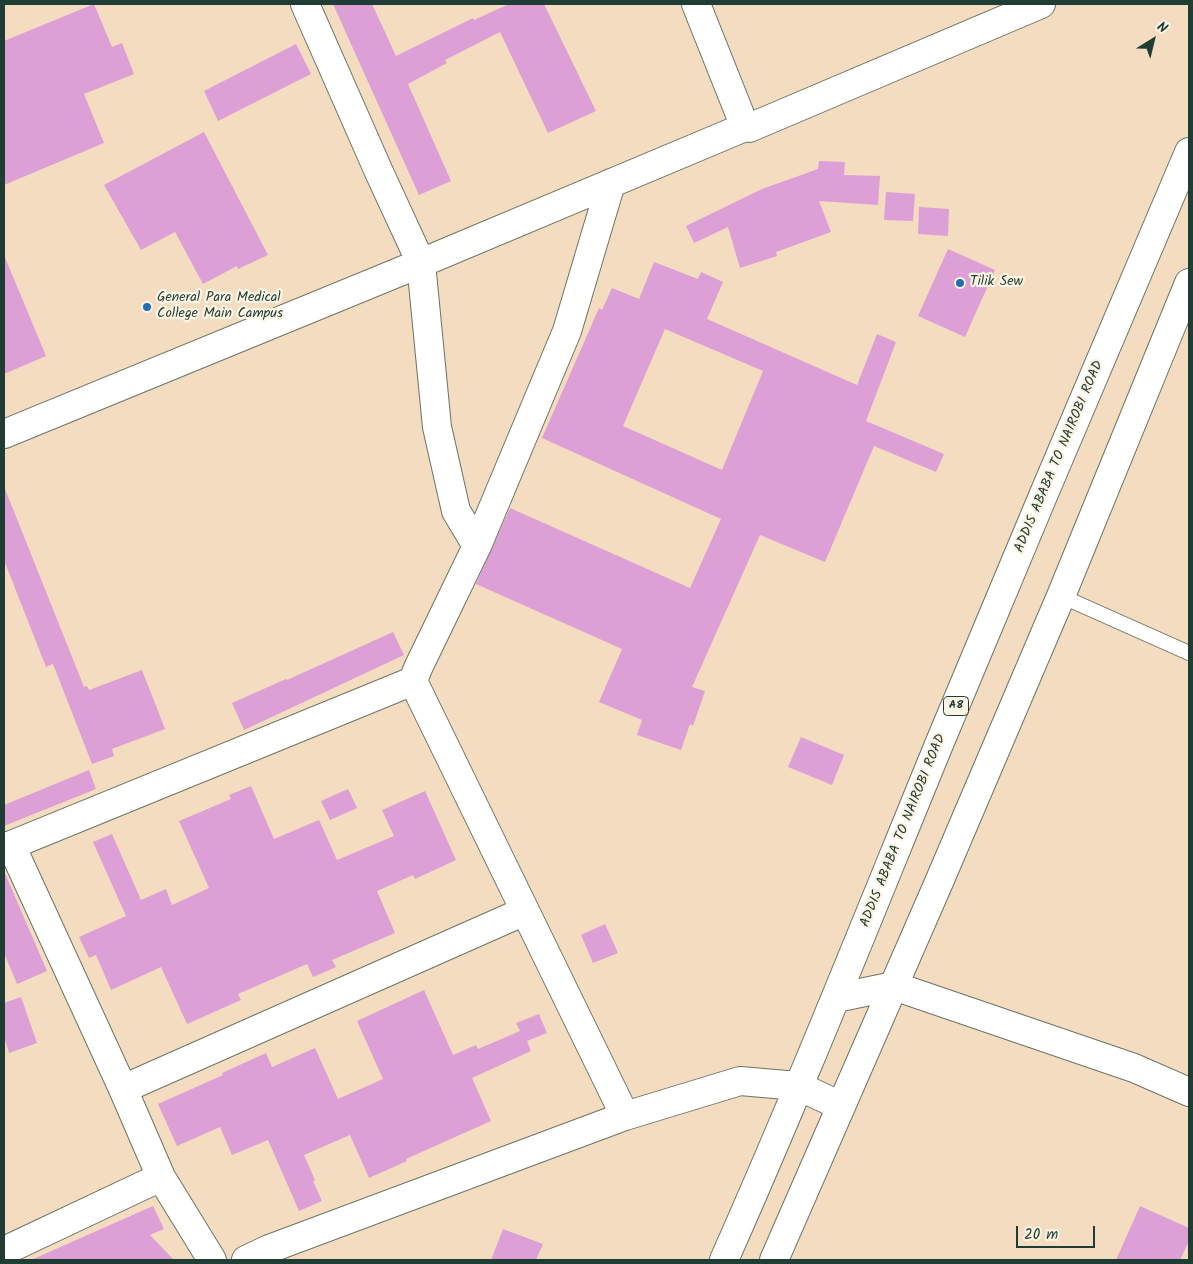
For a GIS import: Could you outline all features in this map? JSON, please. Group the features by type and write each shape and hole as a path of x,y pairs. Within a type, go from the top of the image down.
{"main road":[{"path":"305,4 421,263 437,427 456,511 477,546"},
{"path":"696,4 745,127"},
{"path":"4,434 421,263 611,182 745,127 749,128 1041,4"},
{"name":"ADDIS ABABA TO NAIROBI ROAD","path":"724,1260 778,1137 941,740 1189,152"},
{"path":"212,1260 161,1177 123,1089 7,847 413,681 477,546 567,331 611,182"},
{"path":"774,1260 1062,596 1189,283"},
{"path":"413,681 625,1116"},
{"path":"123,1089 525,911"},
{"path":"836,998 894,986 1134,1068 1189,1092"},
{"path":"246,1260 269,1249 625,1116 740,1081 798,1086 841,1106"},
{"path":"4,1251 161,1177"}],"lane":[{"path":"1062,596 1189,653"}],"building":[{"path":"94,4 112,47 122,43 134,74 84,94 104,143 4,185 4,41"},
{"path":"333,4 372,4 396,56 473,18 474,20 509,4 544,4 596,111 548,133 500,32 445,60 447,63 408,84 451,181 419,195"},
{"path":"296,44 311,74 218,121 204,91"},
{"path":"204,132 268,255 238,269 237,266 203,284 175,232 141,250 104,185"},
{"path":"819,161 845,162 844,175 880,176 878,205 819,201 831,232 776,252 777,256 740,268 728,227 694,243 686,226 762,189 818,169"},
{"path":"886,192 915,194 913,221 884,220"},
{"path":"919,207 949,209 948,236 918,234"},
{"path":"948,249 995,270 965,337 918,316"},
{"path":"4,255 46,356 4,374"},
{"path":"654,262 698,279 701,272 723,282 707,319 857,385 877,334 896,342 866,421 944,454 936,472 874,446 825,562 760,535 692,687 705,691 693,726 690,724 681,750 637,735 642,720 599,702 622,649 476,584 510,508 690,588 721,519 542,438 599,308 602,310 612,288 639,299","holes":["665,329 763,371 722,470 623,426"]},
{"path":"5,489 84,687 87,686 89,690 142,670 165,729 112,749 114,756 92,764 53,664 46,667 4,560"},
{"path":"393,632 404,655 244,730 232,703"},
{"path":"801,737 844,755 832,785 788,767"},
{"path":"89,770 96,789 4,826 4,805"},
{"path":"251,786 274,839 319,820 337,860 394,836 382,810 425,791 456,860 415,879 413,875 377,891 395,933 332,960 336,967 313,977 307,964 238,994 241,1000 187,1024 161,967 111,990 96,955 89,958 79,937 126,916 93,842 112,834 141,900 166,889 172,905 209,888 179,821 231,799 229,795"},
{"path":"348,789 357,808 330,820 321,801"},
{"path":"4,871 47,971 17,984 4,953"},
{"path":"605,924 618,953 593,963 581,935"},
{"path":"424,990 453,1055 476,1045 478,1049 520,1031 516,1023 539,1014 547,1033 527,1041 531,1051 472,1078 491,1121 406,1159 407,1161 369,1178 350,1135 304,1155 322,1201 299,1211 268,1140 232,1155 220,1127 177,1146 158,1104 223,1075 222,1073 266,1053 272,1067 315,1048 338,1099 383,1079 357,1021"},
{"path":"21,997 37,1043 9,1053 4,1036 4,1003"},
{"path":"153,1206 164,1229 150,1235 174,1260 31,1260"},
{"path":"1140,1206 1189,1228 1189,1241 1180,1260 1116,1260"},
{"path":"503,1229 543,1244 536,1260 491,1260"}],"place":[{"name":"Tilik Sew","path":"960,283"},
{"name":"General Para Medical College Main Campus","path":"147,307"}]}
